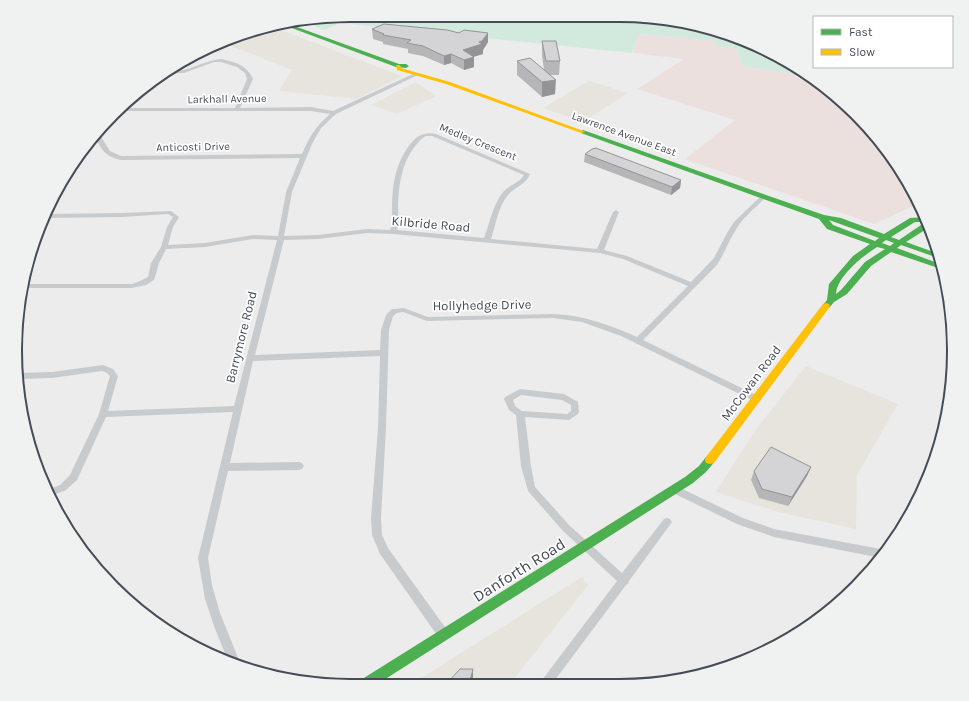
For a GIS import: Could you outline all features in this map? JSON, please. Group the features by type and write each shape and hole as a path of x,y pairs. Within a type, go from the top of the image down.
{"main road":[{"name":"Lawrence Avenue East","path":"292,27 398,66 407,66 415,69 418,74 763,197 822,217 838,220 933,254"},
{"name":"Lawrence Avenue East","path":"822,217 830,227 936,266"},
{"name":"McCowan Road","path":"831,300 832,286 856,258 885,236 913,220 920,220"},
{"name":"McCowan Road","path":"689,480 710,461 831,300 844,292 868,264 888,249 923,227"},
{"name":"Danforth Road","path":"373,679 443,634 676,490 689,480"}],"street":[{"path":"177,72 184,71 217,60 232,63 247,72 250,79 237,109"},
{"name":"Barrymore Road","path":"231,656 225,643 204,576 203,558 226,466 250,358 281,238 290,192 303,156 319,127 334,113 418,74"},
{"name":"Larkhall Avenue","path":"127,110 311,109 334,113"},
{"name":"Medley Crescent","path":"393,232 395,225 397,178 403,159 416,140 421,135 427,134 434,135 526,174 526,177 522,181 507,191 500,202 487,240"},
{"name":"Anticosti Drive","path":"99,140 106,152 121,158 303,156"},
{"path":"638,341 718,258 735,226 763,197"},
{"path":"28,286 132,286 143,283 151,278 155,263 164,246 170,227 176,217 174,214 169,212 122,215 51,216"},
{"path":"600,250 616,212"},
{"name":"Kilbride Road","path":"164,246 205,246 253,237 318,237 367,231 393,232 600,250 625,257 692,285"},
{"name":"Hollyhedge Drive","path":"443,634 388,557 377,535 376,518 385,330 390,315 394,311 404,310 427,319 568,316 584,319 638,341 757,399"},
{"path":"250,358 385,353"},
{"path":"23,376 52,375 102,368 110,371 114,376 103,414 74,477 68,484 54,491"},
{"path":"520,414 569,417 575,412 575,404 564,398 520,392 508,400 512,408 520,414 526,466 532,488 566,528 585,547 624,581"},
{"path":"103,414 238,409"},
{"path":"226,466 299,466"},
{"path":"676,490 740,521 774,533 877,553"},
{"path":"549,679 667,522"}],"shaded area":[{"path":"279,30 402,76 357,99 279,91 292,70 229,45 245,39"},
{"path":"637,34 715,40 717,47 736,48 742,66 791,73 802,78 851,118 865,134 892,168 913,206 874,224 685,159 735,120 637,89 684,59 633,53"},
{"path":"589,81 628,93 583,122 543,108"},
{"path":"416,82 436,96 397,114 371,105"},
{"path":"806,366 898,404 857,475 856,529 778,512 716,492 754,432"},
{"path":"582,577 588,585 514,679 420,679"}],"green space":[{"path":"350,22 618,22 661,25 683,28 724,39 764,56 802,78 791,73 742,66 736,48 717,47 714,40 638,34 632,53 340,23 324,30 312,25"}],"building":[{"path":"384,24 447,30 459,33 464,30 488,33 482,41 479,42 482,44 463,50 474,57 464,60 451,54 444,56 423,46 407,43 411,40 383,35 384,34 372,29"},
{"path":"542,41 556,41 560,61 546,61"},
{"path":"530,58 556,80 542,82 517,61"},
{"path":"596,148 681,180 672,187 585,154"},
{"path":"771,447 811,467 792,497 762,489 754,471"},
{"path":"460,669 473,669 469,679 451,679"}],"traffic: fast":[{"path":"292,27 398,66 406,66"},
{"path":"583,132 763,197 822,217 838,220 933,254"},
{"path":"822,217 830,227 936,266"},
{"path":"831,300 832,286 856,258 892,232 913,220 920,219"},
{"path":"826,306 831,300 844,292 868,264 923,227"},
{"path":"374,679 689,480 703,469 710,460"}],"traffic: slow":[{"path":"398,66 399,69 448,83 583,132"},
{"path":"710,460 826,306"}]}
